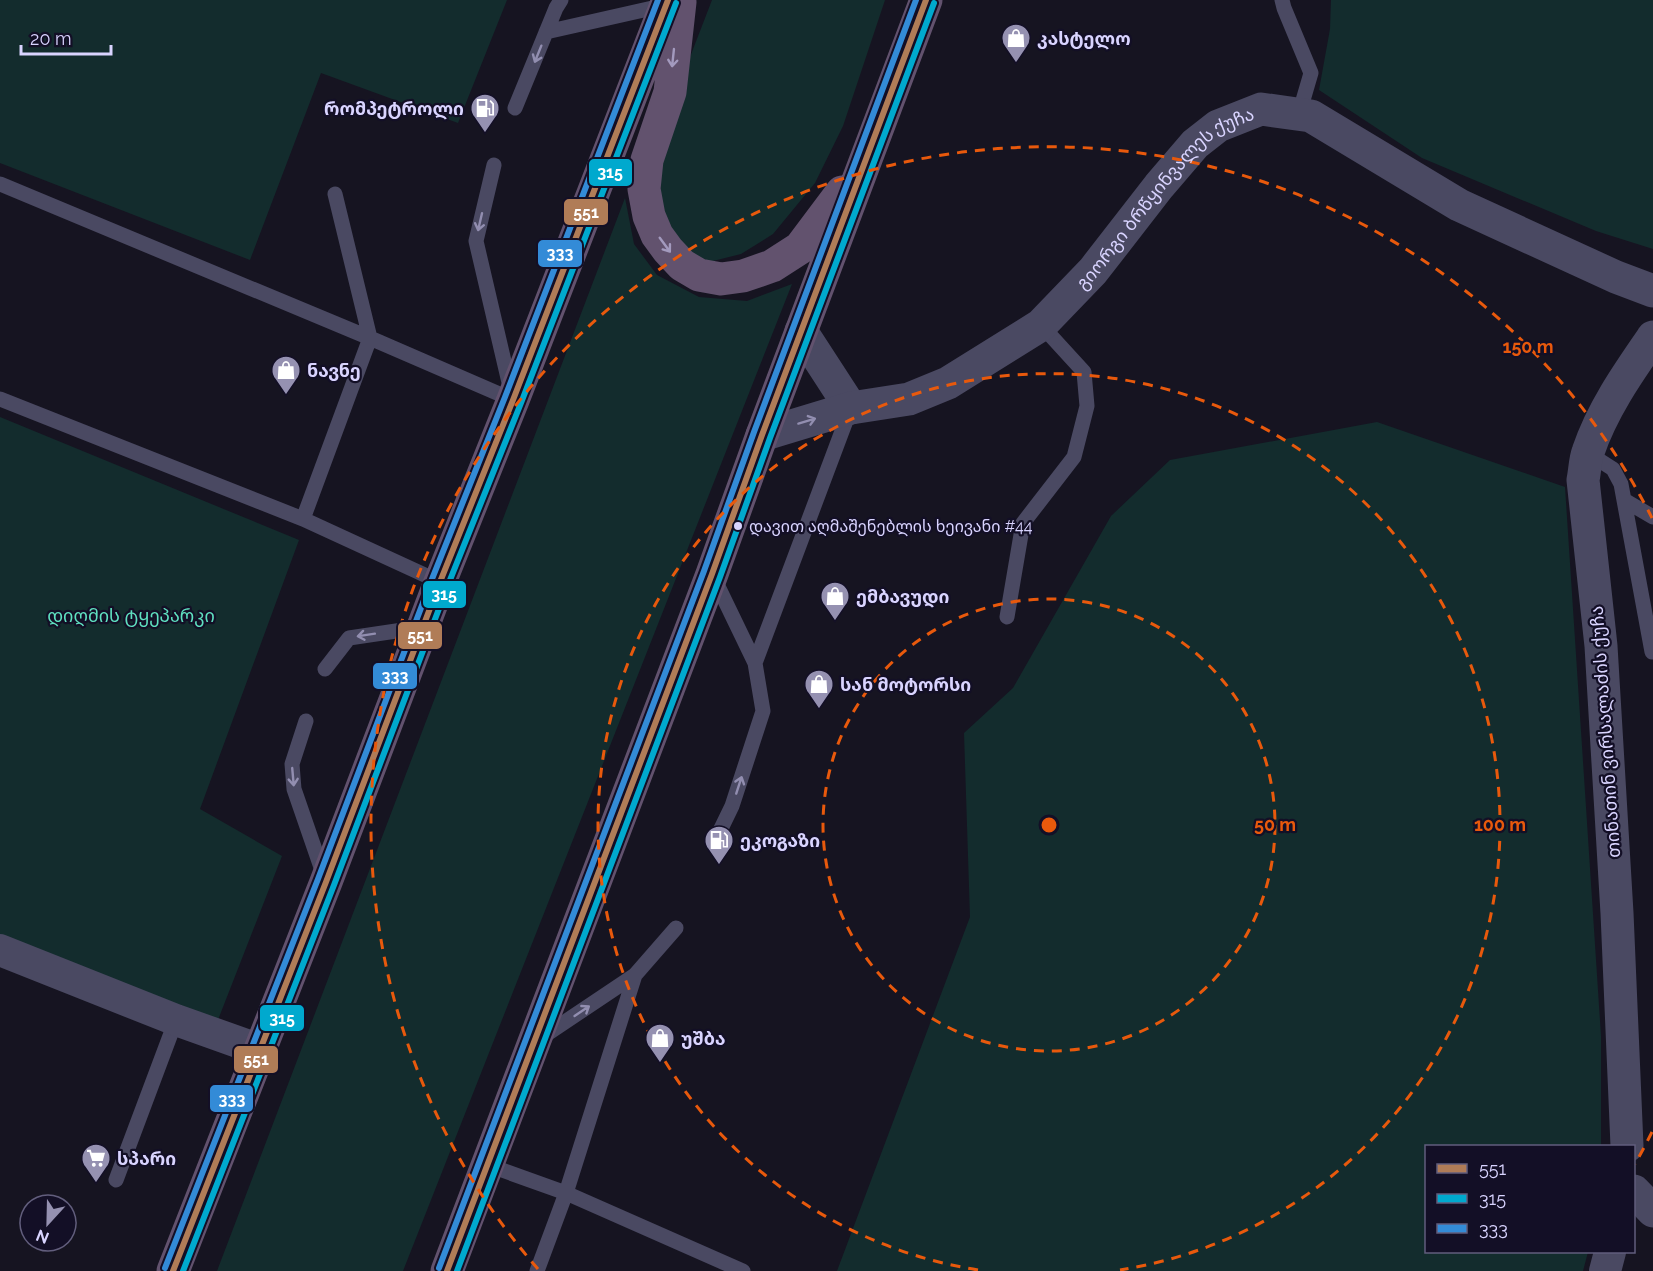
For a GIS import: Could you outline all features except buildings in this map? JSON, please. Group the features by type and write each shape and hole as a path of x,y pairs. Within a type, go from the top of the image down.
{"highway":[{"path":"447,1271 712,574 926,0"},
{"path":"671,2 670,92 647,160 644,189 649,216 657,235 682,265 699,275 721,279 743,276 772,266 800,248 866,159"},
{"path":"173,1271 326,882 440,582 671,2"}],"street":[{"name":"გიორგი ბრწყინვალეს ქუჩა","path":"762,435 851,408 909,399 948,383 1041,325 1093,271 1195,144 1218,126 1261,109 1311,116 1459,204 1616,277 1653,291"},
{"path":"801,331 851,408"},
{"name":"თინათინ ვირსალაძის ქუჩა","path":"1628,1145 1601,646 1583,480 1588,453 1601,419 1653,337"},
{"path":"0,950 176,1020 260,1050"},
{"path":"1635,1192 1653,1211"},
{"path":"1605,1271 1610,1253"}],"lane":[{"path":"515,108 561,0"},
{"path":"1282,0 1311,73 1299,114"},
{"path":"546,32 671,2"},
{"path":"494,165 476,241 513,399"},
{"path":"0,184 513,399"},
{"path":"303,519 370,338 335,195"},
{"path":"1007,617 1023,523 1074,457 1087,406 1084,372 1041,325"},
{"path":"0,399 303,519 440,582"},
{"path":"755,663 851,408"},
{"path":"1588,453 1613,469 1621,484 1652,652"},
{"path":"1624,500 1653,517"},
{"path":"712,574 755,663 763,711 732,806 716,839"},
{"path":"325,669 349,638 423,627"},
{"path":"306,721 292,764 294,789 326,882"},
{"path":"534,1043 635,975 676,928"},
{"path":"537,1271 566,1193 635,975"},
{"path":"116,1180 176,1020"},
{"path":"488,1165 566,1193 743,1271"}],"green space":[{"path":"0,0 507,0 458,123 321,73 250,260 0,163"},
{"path":"712,0 885,0 843,126 815,183 773,234 741,254 705,263 669,241 654,167 680,83"},
{"path":"1331,0 1653,0 1653,249 1596,231 1422,158 1319,90 1330,29"},
{"path":"625,198 634,244 657,275 699,297 747,301 792,284 403,1271 217,1271"},
{"name":"დიღმის ტყეპარკი","path":"0,417 299,540 200,809 282,856 216,1025 0,939"},
{"path":"1377,422 1565,487 1601,1036 1601,1145 1425,1145 1425,1253 1588,1253 1583,1271 837,1271 970,917 964,733 1013,688 1111,516 1170,460"}],"transit line":[{"name":"333","path":"165,1268 658,0"},
{"name":"551","path":"173,1271 668,0"},
{"name":"333","path":"439,1268 704,571 916,0"},
{"name":"551","path":"447,1271 712,574 926,0"},
{"name":"315","path":"183,1271 676,3"},
{"name":"315","path":"457,1271 720,577 934,3"}],"place":[{"name":"კასტელო","path":"1016,64"},
{"name":"რომპეტროლი","path":"485,134"},
{"name":"ნავნე","path":"286,396"},
{"name":"დავით აღმაშენებლის ხეივანი #44","path":"738,526"},
{"name":"ემბავუდი","path":"835,622"},
{"name":"სან მოტორსი","path":"819,710"},
{"name":"ეკოგაზი","path":"719,866"},
{"name":"უშბა","path":"660,1064"},
{"name":"სპარი","path":"96,1184"}]}
